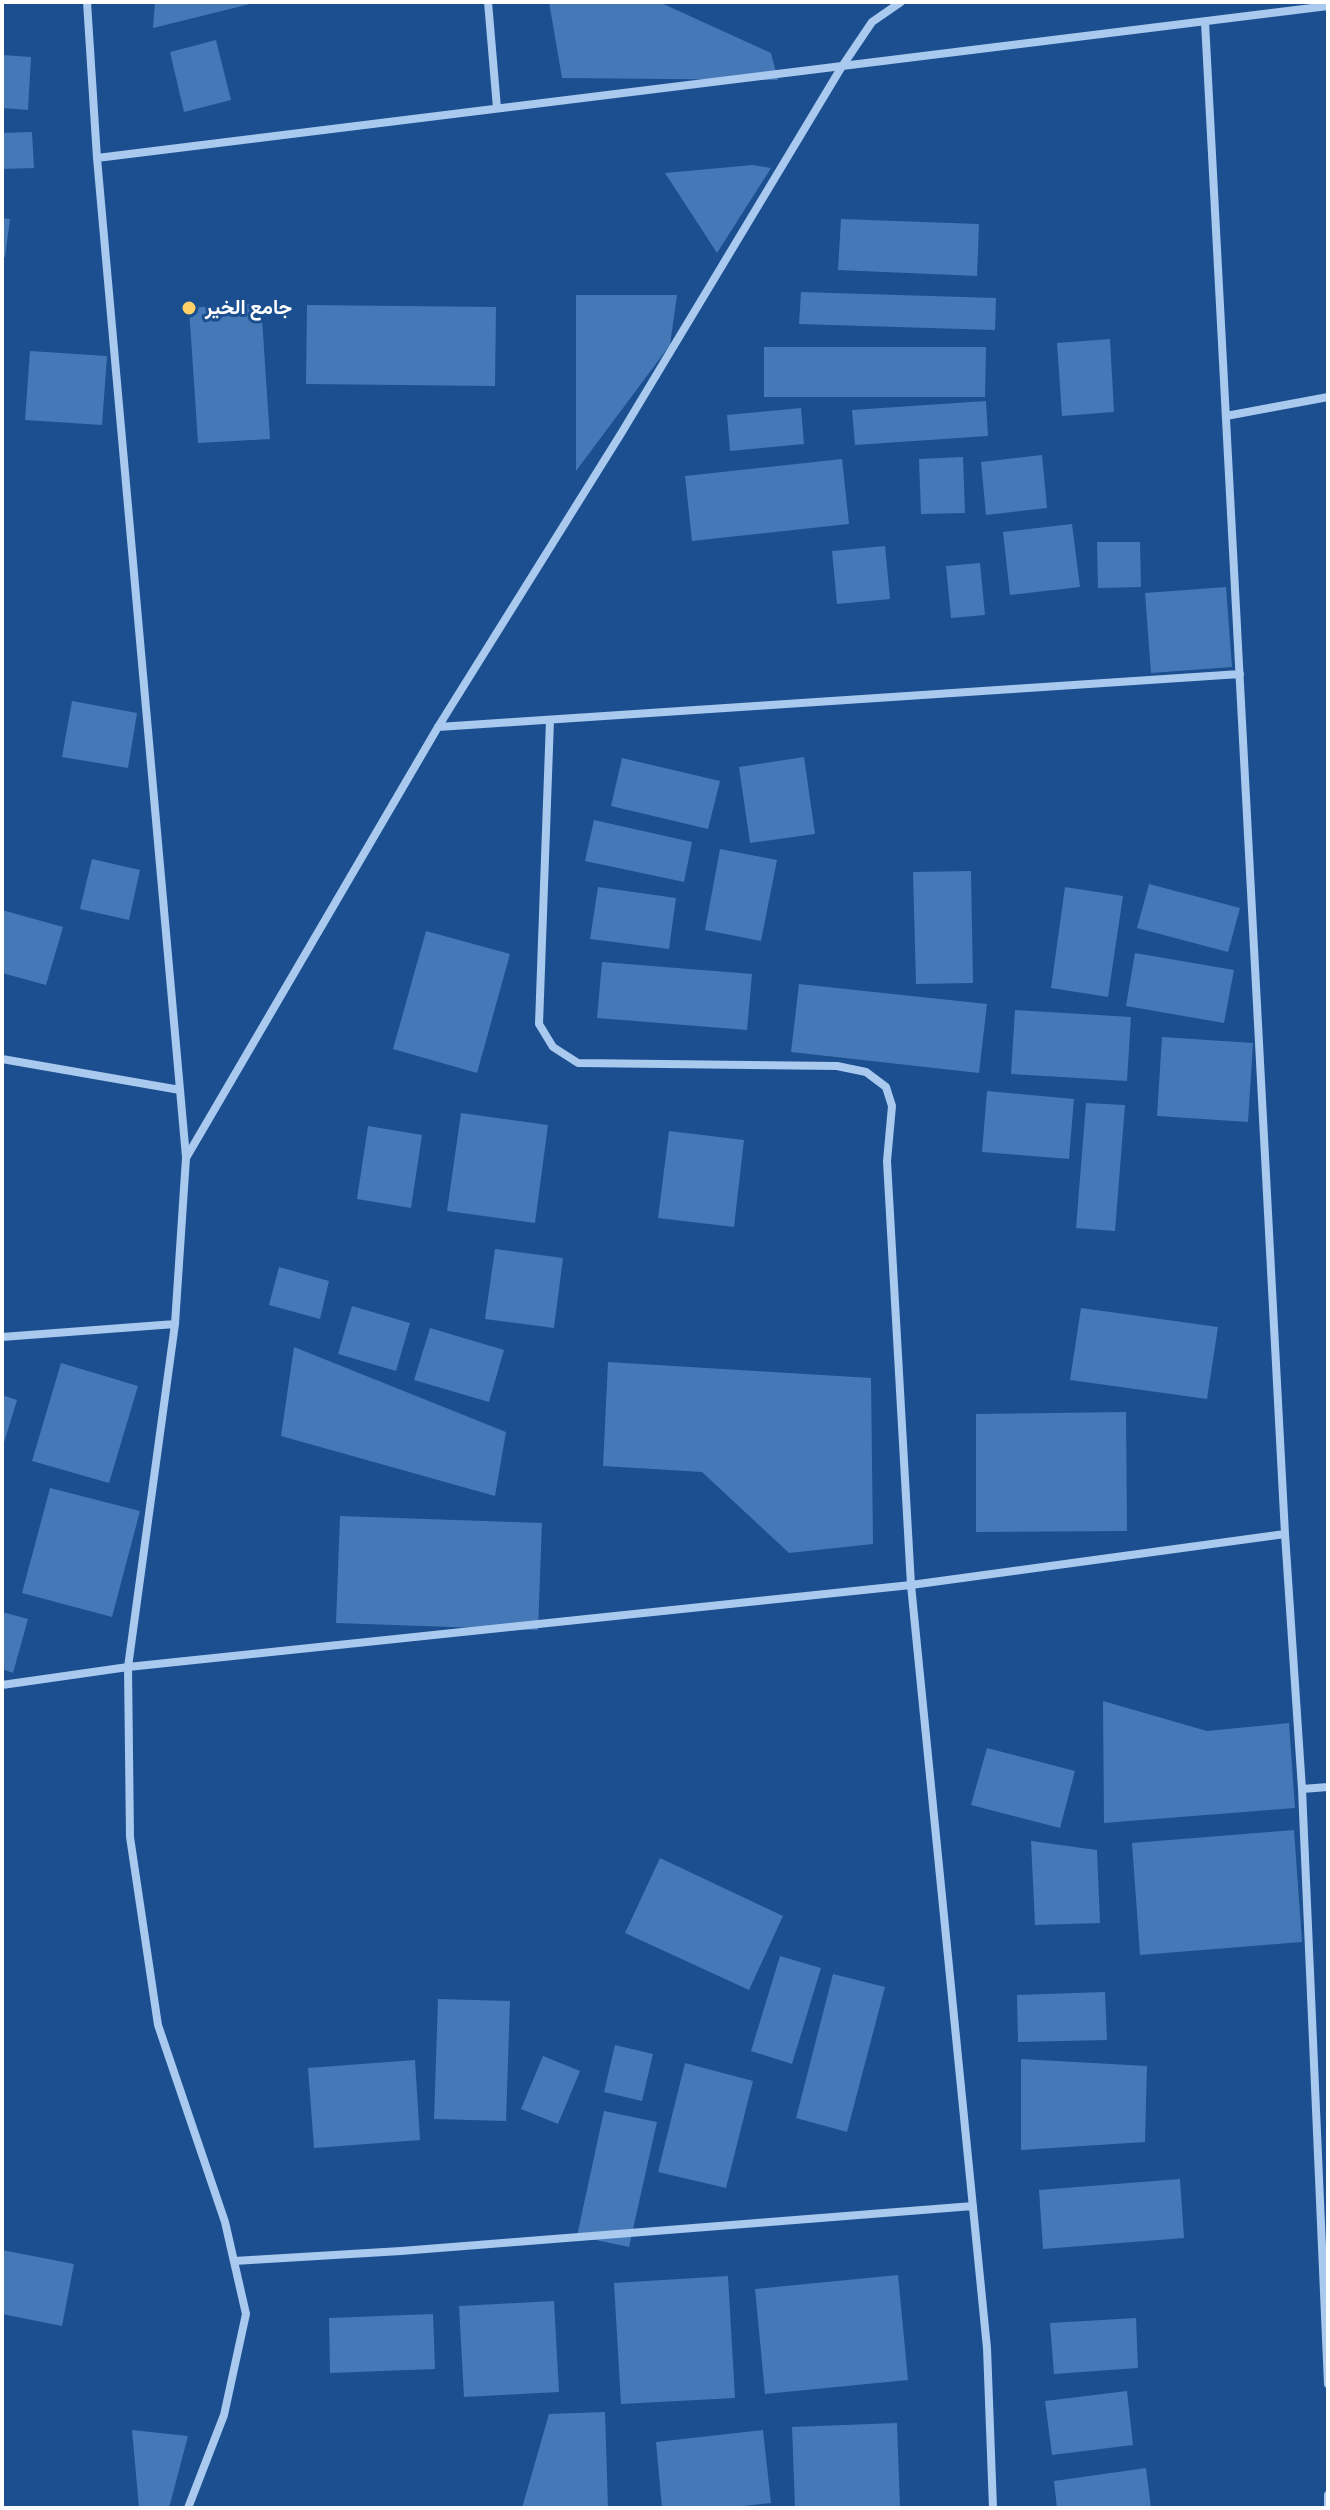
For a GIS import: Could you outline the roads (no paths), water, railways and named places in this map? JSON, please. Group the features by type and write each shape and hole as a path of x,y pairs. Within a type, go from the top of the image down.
{"street":[{"path":"87,2 97,158 186,1158 175,1324 128,1667 130,1837 158,2025 225,2222 246,2314 224,2415 188,2508"},
{"path":"488,2 497,108"},
{"path":"186,1158 438,727 622,432 841,68 872,22 901,2"},
{"path":"97,158 1328,6"},
{"path":"1205,22 1285,1534 1302,1789 1328,2384"},
{"path":"1226,416 1328,397"},
{"path":"438,727 1240,674"},
{"path":"550,720 539,1024 553,1047 578,1063 837,1066 866,1072 886,1087 892,1106 887,1161 911,1585 987,2348 993,2508"},
{"path":"2,1059 180,1090"},
{"path":"2,1337 175,1324"},
{"path":"2,1685 128,1667 911,1585 1285,1534"},
{"path":"1302,1789 1328,1787"},
{"path":"234,2261 401,2251 973,2206"},
{"path":"1328,2495 1328,2508"}],"place":[{"name":"جامع الخير","path":"189,308"}]}
